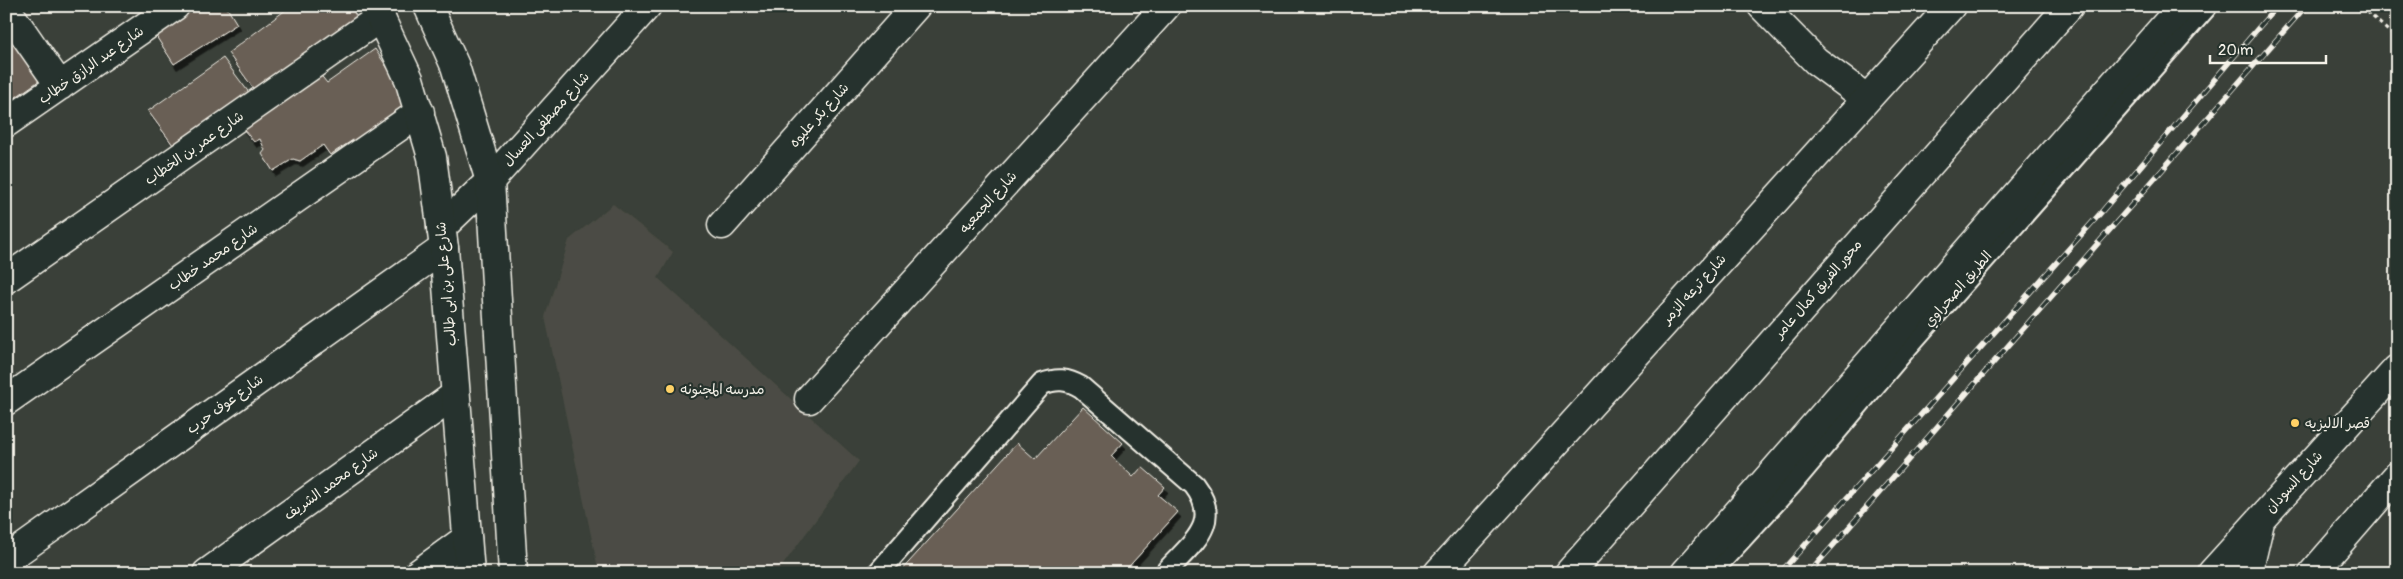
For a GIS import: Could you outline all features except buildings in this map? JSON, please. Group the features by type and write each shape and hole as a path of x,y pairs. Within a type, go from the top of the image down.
{"main road":[{"name":"شارع عبد الرازق خطاب","path":"6,123 175,6"},
{"path":"428,6 455,66 490,181 513,573"},
{"name":"شارع مصطفى العسال","path":"442,238 490,181 647,6"},
{"name":"شارع بكر عليوه","path":"722,225 916,6"},
{"name":"شارع الجمعيه","path":"809,399 1166,6"},
{"path":"1762,6 1816,61 1866,98"},
{"name":"شارع ترعه الزمر","path":"1438,573 1951,6"},
{"name":"محور الفريق كمال عامر","path":"1569,573 2068,6"},
{"path":"1685,573 2182,6"},
{"path":"6,8 60,86"},
{"name":"شارع على بن ابى طالب","path":"378,11 409,79 432,156 442,238 470,573"},
{"name":"شارع عمر بن الخطاب","path":"6,279 378,11"},
{"name":"شارع محمد خطاب","path":"6,401 420,112"},
{"name":"شارع عوف حرب","path":"6,560 442,238"},
{"name":"شارع السودان","path":"2212,573 2397,369"},
{"name":"شارع محمد الشريف","path":"206,573 455,394"},
{"path":"2313,573 2397,476"},
{"path":"2248,573 2261,518"},
{"path":"419,573 467,538"}],"lane":[{"name":"الطريق الصحراوي","path":"1710,573 1790,486 1914,340 2207,6"},
{"path":"878,573 1042,384 1060,379 1071,381 1081,387 1194,485 1202,495 1206,507 1204,528 1165,573"}],"path":[{"path":"2361,6 2397,39"}],"shaded area":[{"name":"مدرسه المجنونه","path":"613,204 673,252 658,278 859,461 777,573 599,573 545,317 569,240"}],"railway":[{"path":"1780,573 2098,216 2277,6"},
{"path":"1809,573 2306,6"}],"place":[{"name":"مدرسه المجنونه","path":"670,389"},
{"name":"قصر الاليزيه","path":"2295,423"}]}
